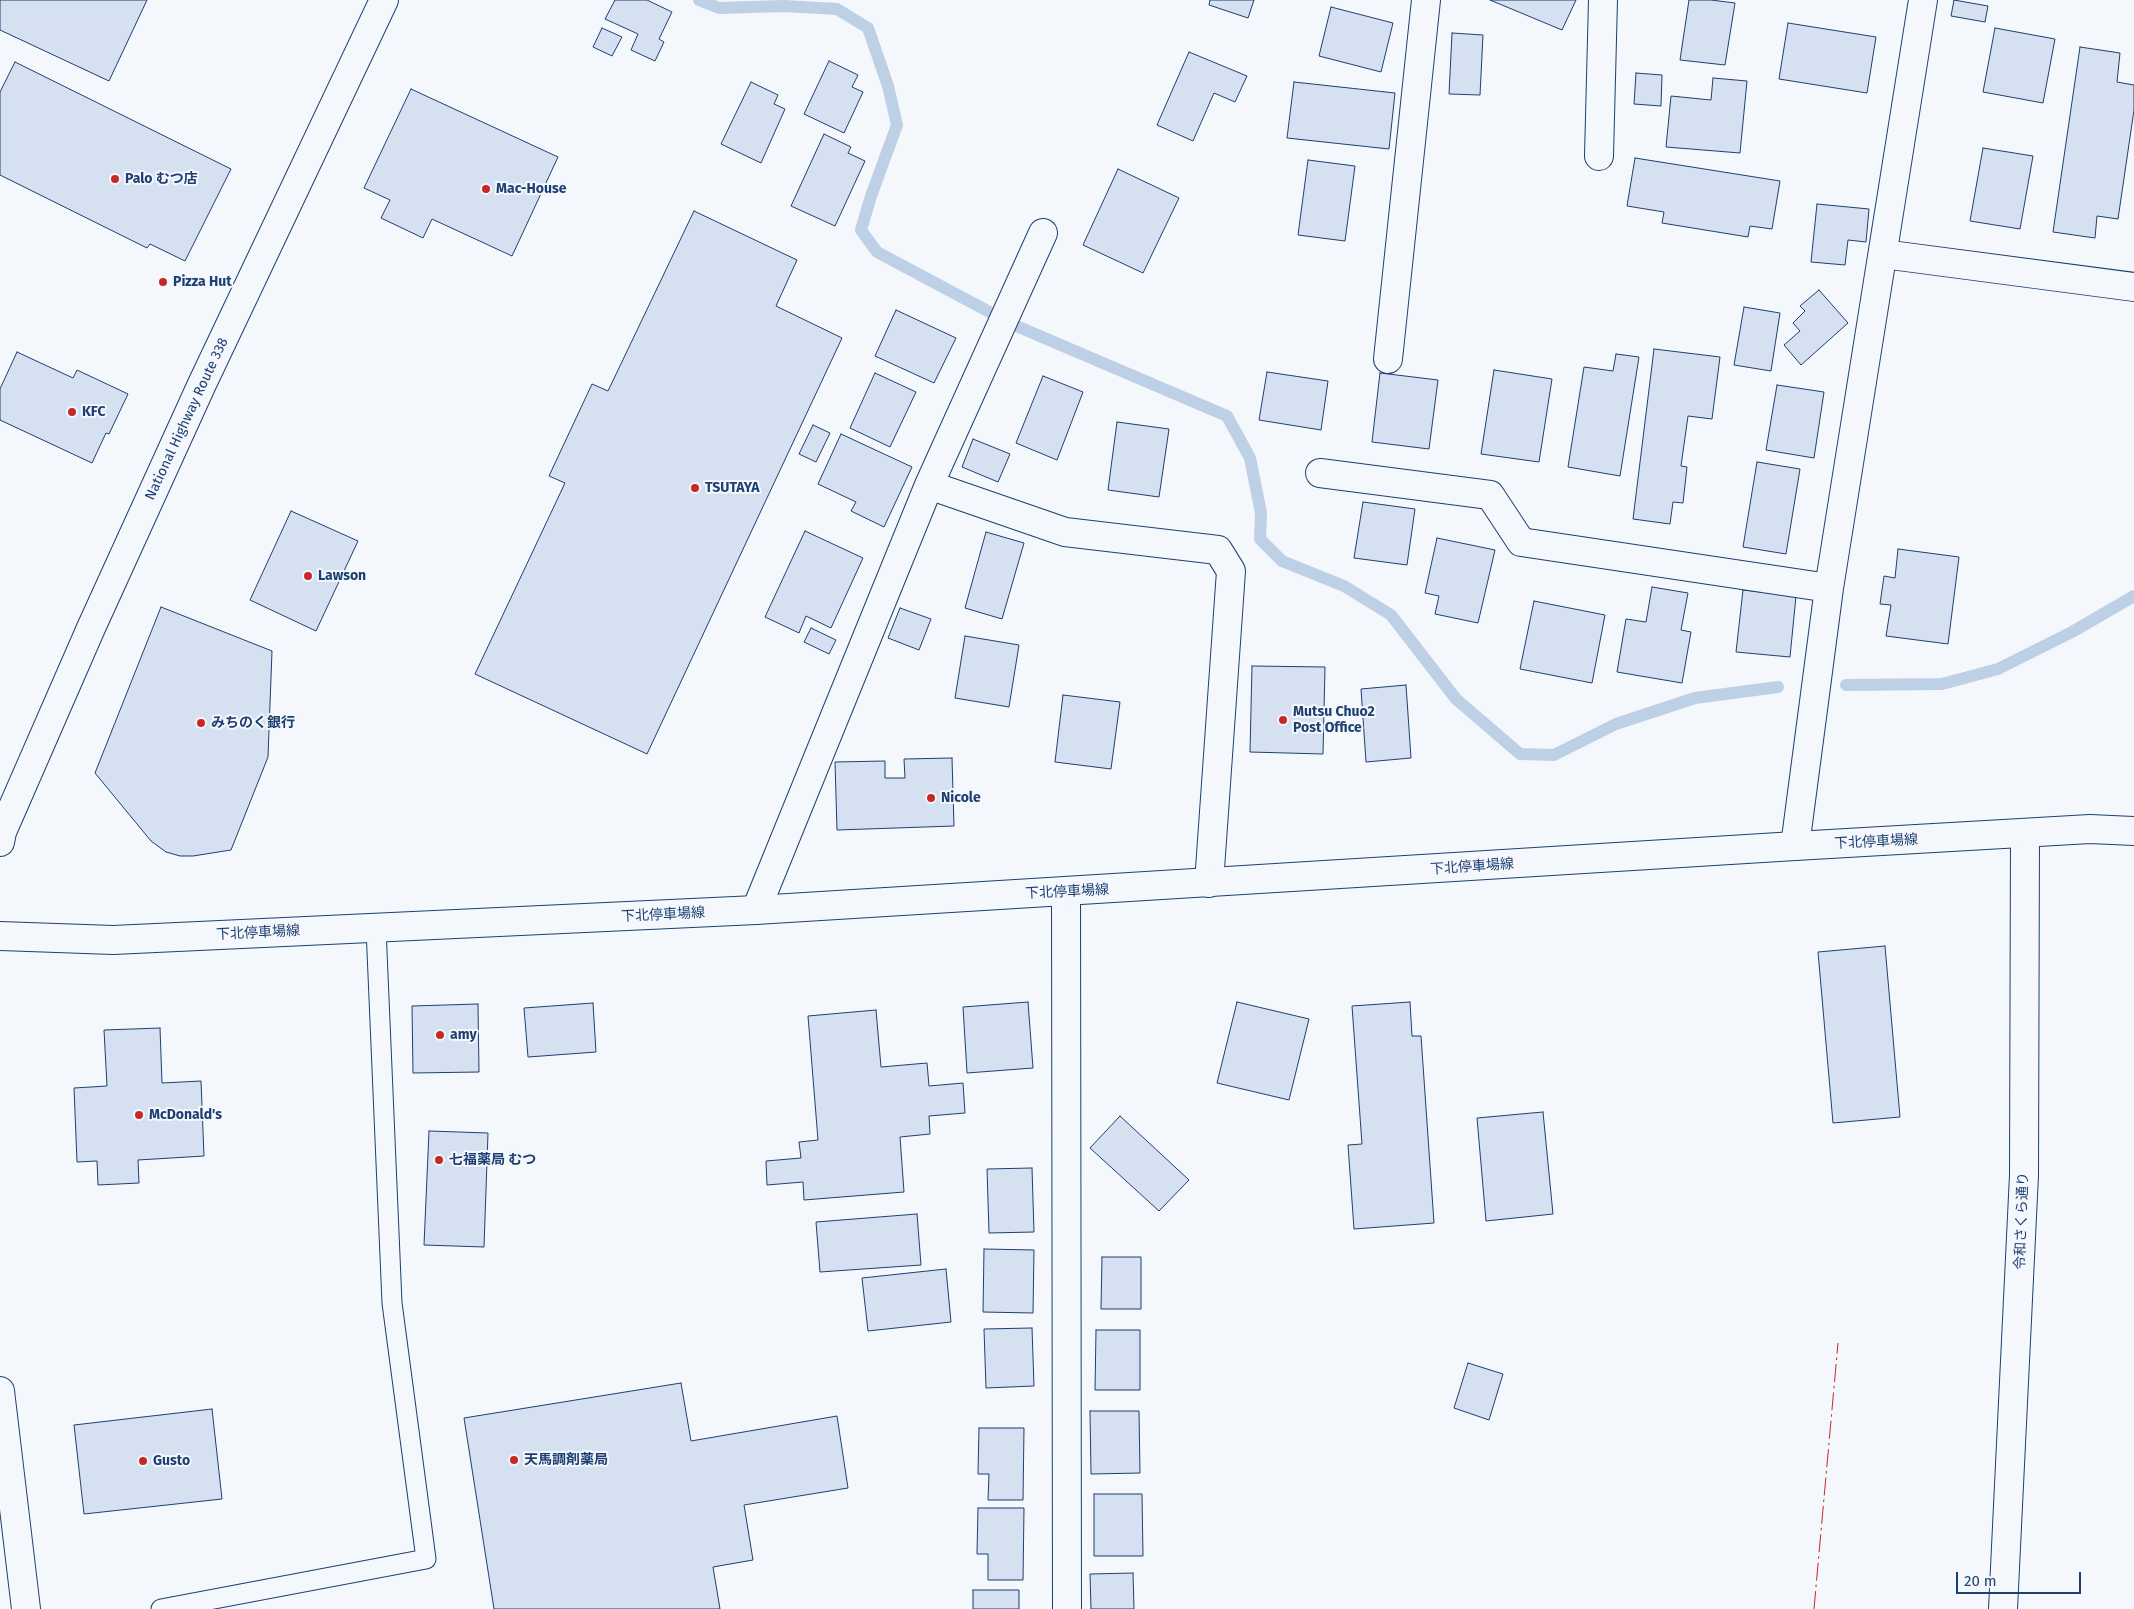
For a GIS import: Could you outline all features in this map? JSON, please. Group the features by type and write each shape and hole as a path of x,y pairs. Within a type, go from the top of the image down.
{"main road":[{"name":"National Highway Route 338","path":"0,842 2,832 91,628 194,402 384,0"},
{"path":"1388,359 1426,0"},
{"path":"1599,156 1603,0"},
{"path":"1794,846 1829,588 1884,254 1923,0"},
{"path":"756,910 929,485 1043,233"},
{"path":"1884,254 2134,287"},
{"path":"1320,473 1490,495 1521,542 1829,588"},
{"path":"929,485 1065,532 1218,550 1231,571 1209,883"},
{"name":"下北停車場線","path":"0,936 114,940 756,910 1794,846 2090,830 2134,831"},
{"name":"令和さくら通り","path":"2004,1609 2024,1175 2025,833"},
{"path":"1066,892 1067,1609"},
{"path":"0,1391 26,1609"}],"lane":[{"path":"161,1609 426,1559 392,1303 376,928"}],"building":[{"path":"0,0 147,0 109,81 0,30"},
{"path":"615,0 647,0 672,12 659,39 664,42 655,61 631,50 638,34 605,19"},
{"path":"1210,0 1254,0 1248,18 1209,5"},
{"path":"1490,0 1576,0 1562,30"},
{"path":"1689,0 1735,3 1725,65 1680,60"},
{"path":"1954,0 1988,6 1985,22 1951,16"},
{"path":"1331,7 1393,23 1381,72 1319,56"},
{"path":"1788,23 1876,37 1867,93 1779,79"},
{"path":"602,28 622,37 612,56 593,47"},
{"path":"1995,28 2055,39 2043,103 1983,92"},
{"path":"1452,33 1483,35 1480,95 1449,94"},
{"path":"2080,47 2120,53 2117,82 2134,85 2134,110 2118,219 2097,216 2095,238 2053,232"},
{"path":"1189,52 1247,76 1235,102 1214,93 1193,141 1157,125"},
{"path":"829,61 858,75 852,87 863,92 844,133 804,114"},
{"path":"15,62 231,169 185,261 150,244 147,248 0,175 0,92"},
{"path":"1636,73 1662,75 1661,106 1634,104"},
{"path":"1713,78 1747,81 1740,153 1666,147 1671,96 1711,100"},
{"path":"751,82 778,95 774,104 785,109 761,163 721,144"},
{"path":"1294,82 1395,93 1389,149 1287,138"},
{"path":"411,89 558,157 512,256 432,219 423,238 381,218 390,200 364,188"},
{"path":"824,134 851,147 848,153 865,161 835,226 791,206"},
{"path":"1983,148 2033,156 2020,229 1970,221"},
{"path":"1635,158 1780,181 1772,229 1750,226 1748,237 1662,223 1664,212 1627,206"},
{"path":"1308,160 1355,166 1345,241 1298,235"},
{"path":"1118,169 1179,198 1143,273 1083,245"},
{"path":"1817,204 1869,209 1866,242 1848,240 1845,265 1811,262"},
{"path":"694,211 797,260 776,306 842,338 647,754 475,674 565,483 549,476 592,384 608,391"},
{"path":"1819,290 1848,323 1801,365 1784,345 1800,331 1793,323 1805,311 1800,306"},
{"path":"1744,307 1780,313 1771,371 1734,365"},
{"path":"896,310 956,338 934,383 875,356"},
{"path":"1654,349 1720,357 1712,419 1688,416 1681,466 1687,467 1683,503 1673,502 1670,524 1633,519"},
{"path":"17,352 73,378 77,370 128,394 109,434 106,433 92,463 0,420 0,389"},
{"path":"1616,354 1639,357 1620,476 1568,467 1584,367 1613,371"},
{"path":"1494,370 1552,379 1539,462 1481,454"},
{"path":"1267,372 1328,381 1321,430 1259,420"},
{"path":"875,373 916,392 890,447 850,428"},
{"path":"1380,373 1438,380 1429,449 1372,442"},
{"path":"1043,376 1083,392 1057,460 1016,443"},
{"path":"1777,385 1824,392 1814,458 1766,450"},
{"path":"1117,422 1169,429 1159,497 1108,490"},
{"path":"813,425 830,433 816,462 799,454"},
{"path":"841,434 912,467 884,527 851,511 856,502 818,484"},
{"path":"973,439 1010,454 998,482 962,467"},
{"path":"1757,462 1800,469 1786,554 1743,547"},
{"path":"1363,502 1415,509 1407,565 1354,558"},
{"path":"291,511 358,541 316,631 250,600"},
{"path":"805,531 863,558 831,628 806,616 799,633 765,617"},
{"path":"986,532 1024,543 1002,619 965,608"},
{"path":"1437,538 1495,550 1478,623 1435,614 1439,596 1425,593"},
{"path":"1898,549 1959,557 1948,644 1886,636 1891,605 1880,604 1884,576 1895,578"},
{"path":"1652,587 1688,593 1681,630 1691,632 1682,683 1617,672 1626,619 1646,622"},
{"path":"1743,590 1796,596 1790,657 1736,652"},
{"path":"1534,601 1605,615 1592,683 1520,669"},
{"path":"161,607 272,651 268,757 231,850 193,856 180,856 166,852 151,841 95,773"},
{"path":"900,608 931,619 919,650 888,638"},
{"path":"811,628 836,640 829,654 804,642"},
{"path":"965,636 1019,645 1009,707 955,698"},
{"path":"1252,666 1325,667 1323,754 1250,752"},
{"path":"1406,685 1411,758 1366,762 1361,689"},
{"path":"1063,695 1120,702 1111,769 1055,762"},
{"path":"952,758 954,826 837,830 835,762 885,761 885,778 905,778 904,759"},
{"path":"1885,946 1900,1117 1833,1123 1818,952"},
{"path":"1028,1002 1033,1068 967,1073 963,1007"},
{"path":"1237,1002 1309,1019 1289,1100 1217,1083"},
{"path":"1410,1002 1412,1036 1421,1036 1434,1223 1354,1229 1348,1145 1362,1144 1352,1006"},
{"path":"593,1003 596,1052 528,1057 524,1008"},
{"path":"478,1004 479,1072 413,1073 412,1006"},
{"path":"876,1010 881,1067 927,1063 929,1086 963,1083 965,1113 929,1116 930,1134 900,1137 904,1192 804,1200 803,1182 767,1185 766,1161 801,1158 799,1142 818,1140 808,1016"},
{"path":"160,1028 162,1083 201,1081 204,1156 138,1160 139,1183 98,1185 97,1161 77,1162 74,1088 107,1086 104,1030"},
{"path":"1543,1112 1553,1214 1486,1221 1477,1118"},
{"path":"1120,1116 1189,1180 1159,1211 1090,1148"},
{"path":"429,1131 488,1133 484,1247 424,1245"},
{"path":"1032,1168 1034,1232 989,1233 987,1169"},
{"path":"917,1214 921,1265 820,1272 816,1222"},
{"path":"984,1249 1034,1250 1033,1313 983,1312"},
{"path":"1102,1257 1141,1257 1141,1309 1101,1309"},
{"path":"946,1269 951,1322 868,1331 862,1278"},
{"path":"1032,1328 1034,1386 986,1388 984,1329"},
{"path":"1096,1330 1140,1330 1140,1390 1095,1390"},
{"path":"1468,1363 1503,1374 1489,1420 1454,1408"},
{"path":"681,1383 691,1441 837,1416 848,1488 744,1505 753,1560 713,1567 720,1609 494,1609 464,1418"},
{"path":"212,1409 222,1499 84,1514 74,1425"},
{"path":"1090,1411 1139,1411 1140,1473 1091,1474"},
{"path":"979,1428 1024,1428 1023,1500 988,1500 989,1474 978,1474"},
{"path":"1094,1494 1142,1494 1143,1556 1094,1556"},
{"path":"978,1508 1024,1508 1023,1580 988,1580 988,1554 977,1554"},
{"path":"1133,1573 1134,1609 1091,1609 1090,1574"},
{"path":"973,1590 1019,1590 1019,1609 973,1609"}],"waterway":[{"path":"699,0 719,8 784,6 837,9 868,28 888,86 897,125 871,196 861,230 877,252 1014,325 1227,416 1250,458 1261,513 1260,539 1282,561 1344,586 1391,615 1456,699 1520,754 1554,755 1616,724 1695,698 1778,687"},
{"path":"1846,685 1942,684 1998,669 2072,632 2134,596"}],"power":[{"path":"1814,1609 1838,1343"}],"place":[{"name":"Palo むつ店","path":"115,179"},
{"name":"Mac-House","path":"486,189"},
{"name":"Pizza Hut","path":"163,282"},
{"name":"KFC","path":"72,412"},
{"name":"TSUTAYA","path":"695,488"},
{"name":"Lawson","path":"308,576"},
{"name":"Mutsu Chuo2 Post Office","path":"1283,720"},
{"name":"みちのく銀行","path":"201,723"},
{"name":"Nicole","path":"931,798"},
{"name":"amy","path":"440,1035"},
{"name":"McDonald's","path":"139,1115"},
{"name":"七福薬局 むつ","path":"439,1160"},
{"name":"天馬調剤薬局","path":"514,1460"},
{"name":"Gusto","path":"143,1461"}]}
